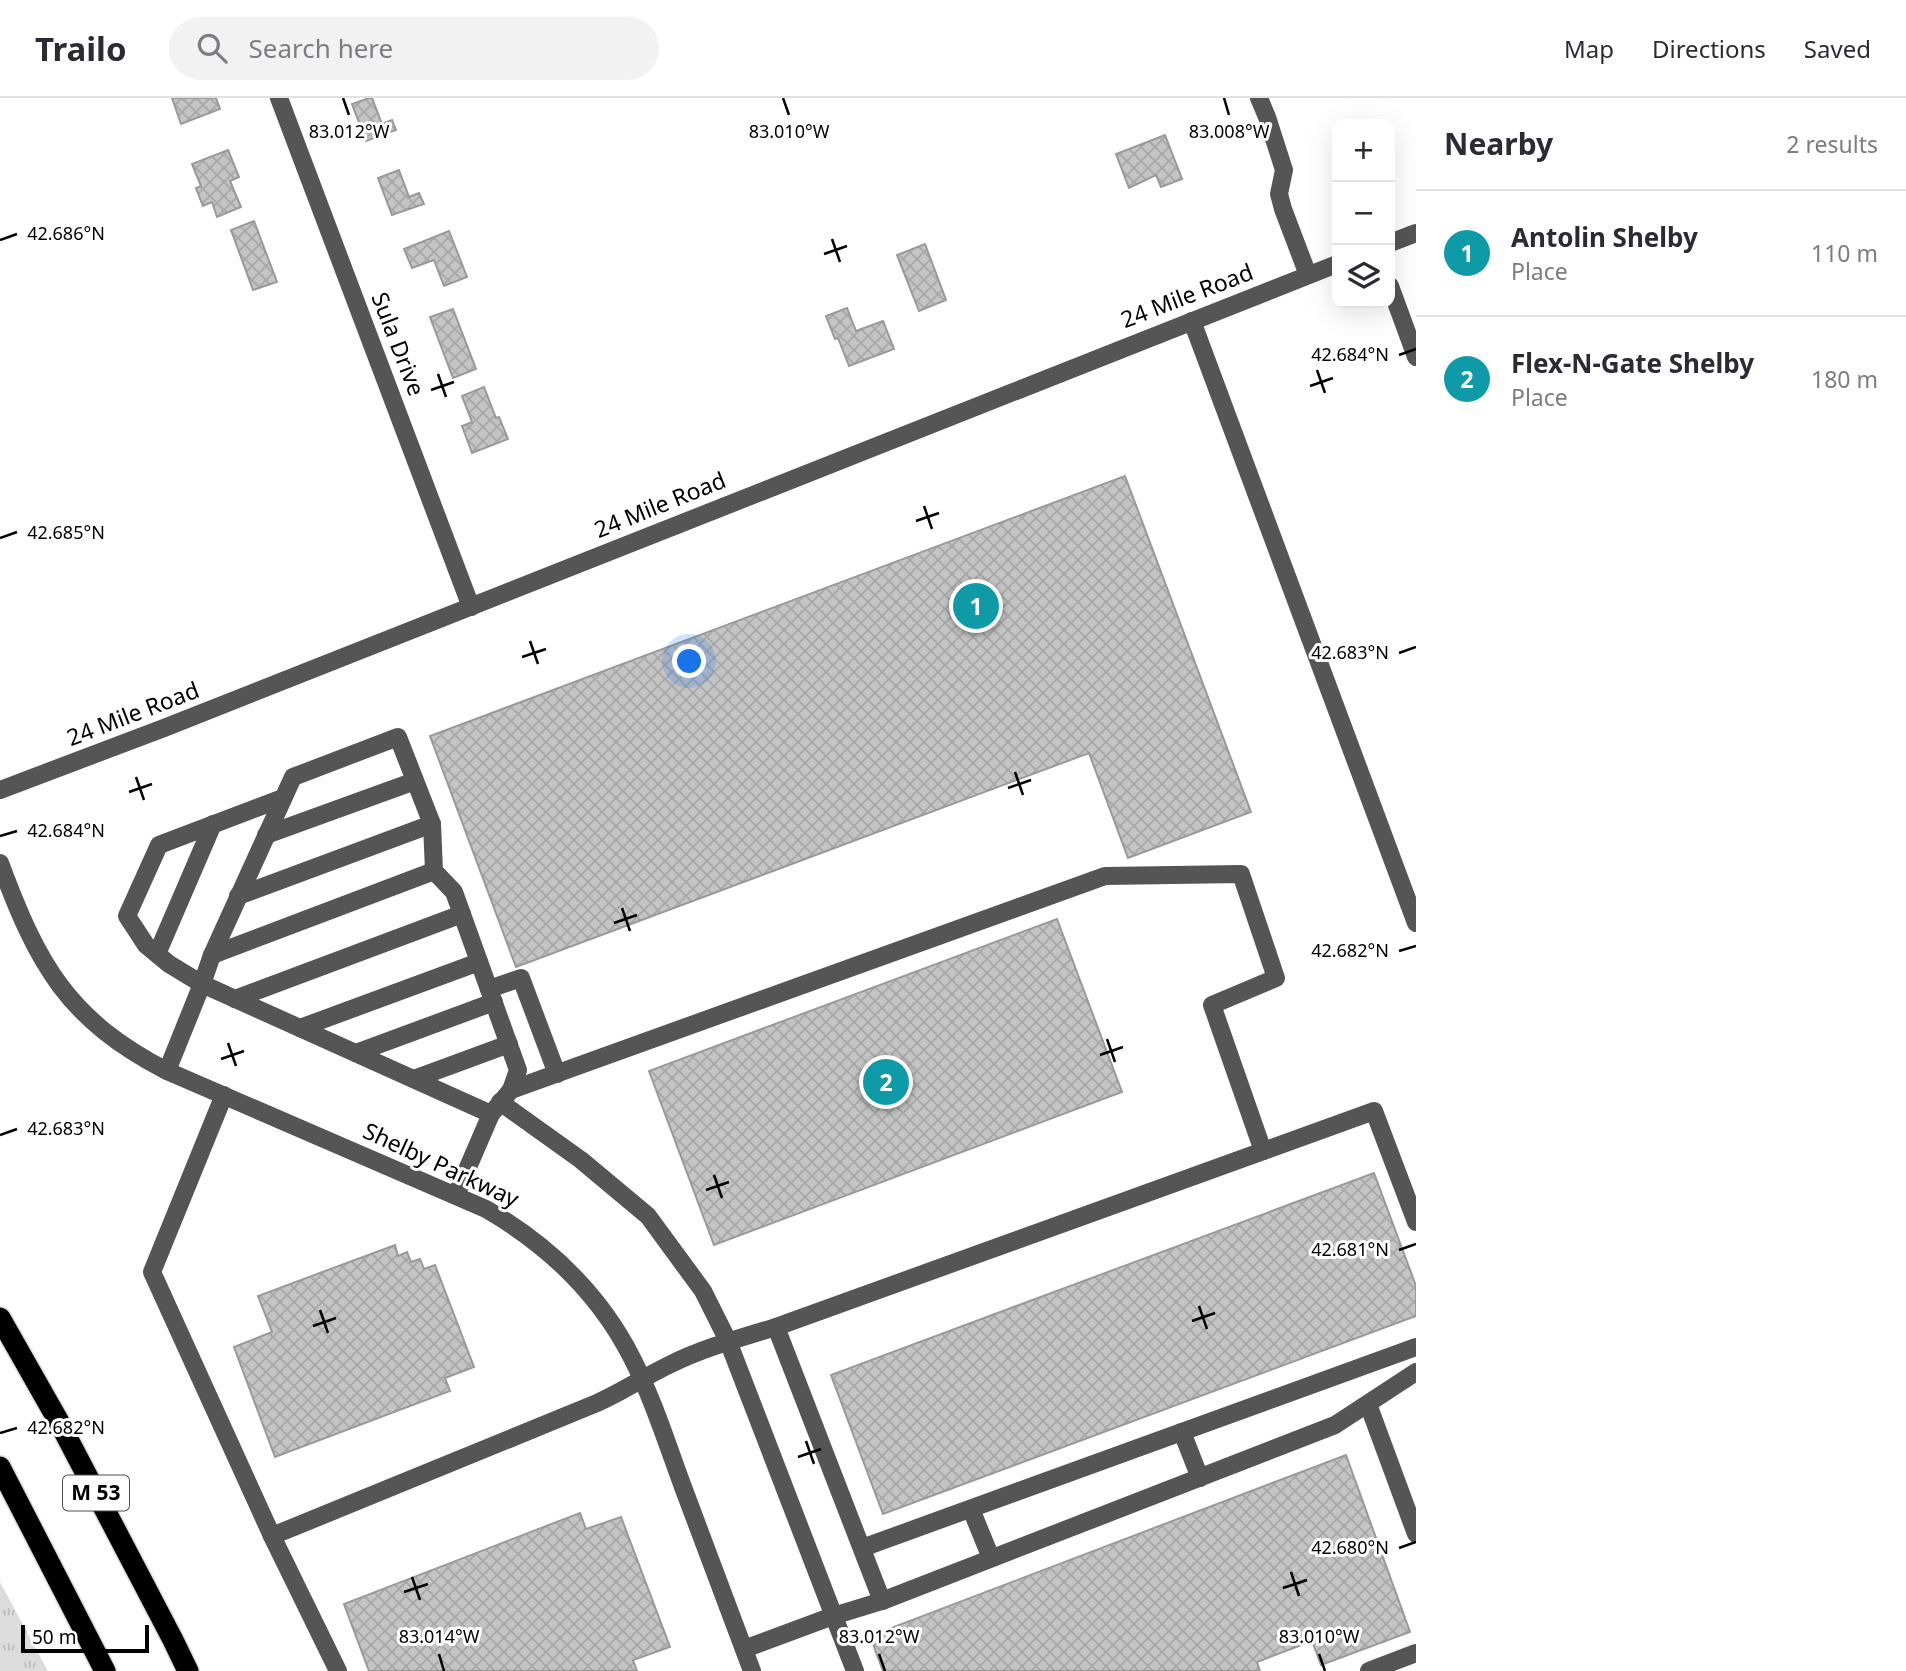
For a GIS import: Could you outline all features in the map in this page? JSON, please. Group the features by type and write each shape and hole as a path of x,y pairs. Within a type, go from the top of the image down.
{"highway":[{"name":"M 53","path":"0,1318 59,1422 188,1671"},
{"path":"0,1467 105,1671"}],"street":[{"name":"Sula Drive","path":"279,98 471,607"},
{"path":"1259,98 1284,170 1279,194 1283,209 1308,275"},
{"path":"1395,241 1416,233"},
{"name":"24 Mile Road","path":"0,790 90,757 1332,266"},
{"path":"1395,300 1416,357"},
{"path":"1192,321 1416,923"},
{"path":"167,1071 212,955 293,777 398,737 432,824 434,871 454,892 518,1070 456,1195"},
{"path":"266,835 415,780"},
{"path":"284,798 159,845 127,916 146,945 169,964 202,984 414,1079 500,1102 580,1160 648,1216 703,1291 729,1341 855,1671"},
{"path":"158,954 213,824"},
{"path":"239,896 432,824"},
{"name":"Shelby Parkway","path":"0,863 25,928 40,957 62,989 89,1019 120,1044 167,1071 486,1209 524,1233 576,1277 608,1317 642,1380 752,1671"},
{"path":"212,955 434,871"},
{"path":"500,1102 557,1074 1105,876 1241,874 1276,978 1212,1005 1264,1151"},
{"path":"235,999 462,914"},
{"path":"300,1028 479,962"},
{"path":"356,1053 491,996 521,978 557,1074"},
{"path":"414,1079 509,1044"},
{"path":"224,1095 152,1272 272,1536 338,1671"},
{"path":"272,1536 597,1403 670,1365 729,1341 776,1327 1374,1111 1416,1222"},
{"path":"776,1327 882,1601"},
{"path":"862,1548 1416,1347"},
{"path":"744,1649 882,1601 1335,1425 1416,1372"},
{"path":"1368,1404 1416,1534"},
{"path":"1182,1432 1199,1478"},
{"path":"971,1509 991,1558"},
{"path":"1369,1671 1416,1653"}],"green space":[{"path":"0,1582 48,1671 0,1671"}],"building":[{"path":"172,98 216,98 220,109 181,124"},
{"path":"372,98 382,124 392,120 396,130 366,141 352,104"},
{"path":"1165,135 1182,179 1161,187 1156,175 1129,188 1116,154"},
{"path":"228,150 239,177 230,181 241,207 217,217 212,202 203,206 196,188 201,186 192,164"},
{"path":"399,170 409,197 419,193 424,204 392,215 378,178"},
{"path":"254,221 277,282 253,290 231,230"},
{"path":"449,231 467,277 444,286 434,260 412,268 404,249"},
{"path":"925,244 946,300 919,311 897,255"},
{"path":"847,308 856,331 883,321 894,349 849,366 826,316"},
{"path":"453,309 476,369 453,378 430,317"},
{"path":"484,387 508,439 472,453 462,426 472,422 462,396"},
{"path":"1125,476 1251,812 1128,858 1089,753 516,967 430,736"},
{"path":"1057,919 1122,1092 714,1245 649,1071"},
{"path":"1374,1173 1416,1286 1416,1316 883,1514 831,1375"},
{"path":"395,1245 398,1256 407,1252 411,1262 420,1259 424,1269 435,1265 474,1367 445,1378 450,1391 275,1457 234,1347 272,1332 258,1296"},
{"path":"1346,1455 1410,1632 1321,1665 1312,1641 1257,1662 1260,1671 883,1671 870,1636"},
{"path":"580,1513 586,1529 621,1517 670,1647 633,1660 637,1671 369,1671 344,1604"}],"place":[{"name":"Antolin Shelby","path":"976,606"},
{"name":"Flex-N-Gate Shelby","path":"886,1082"}]}
